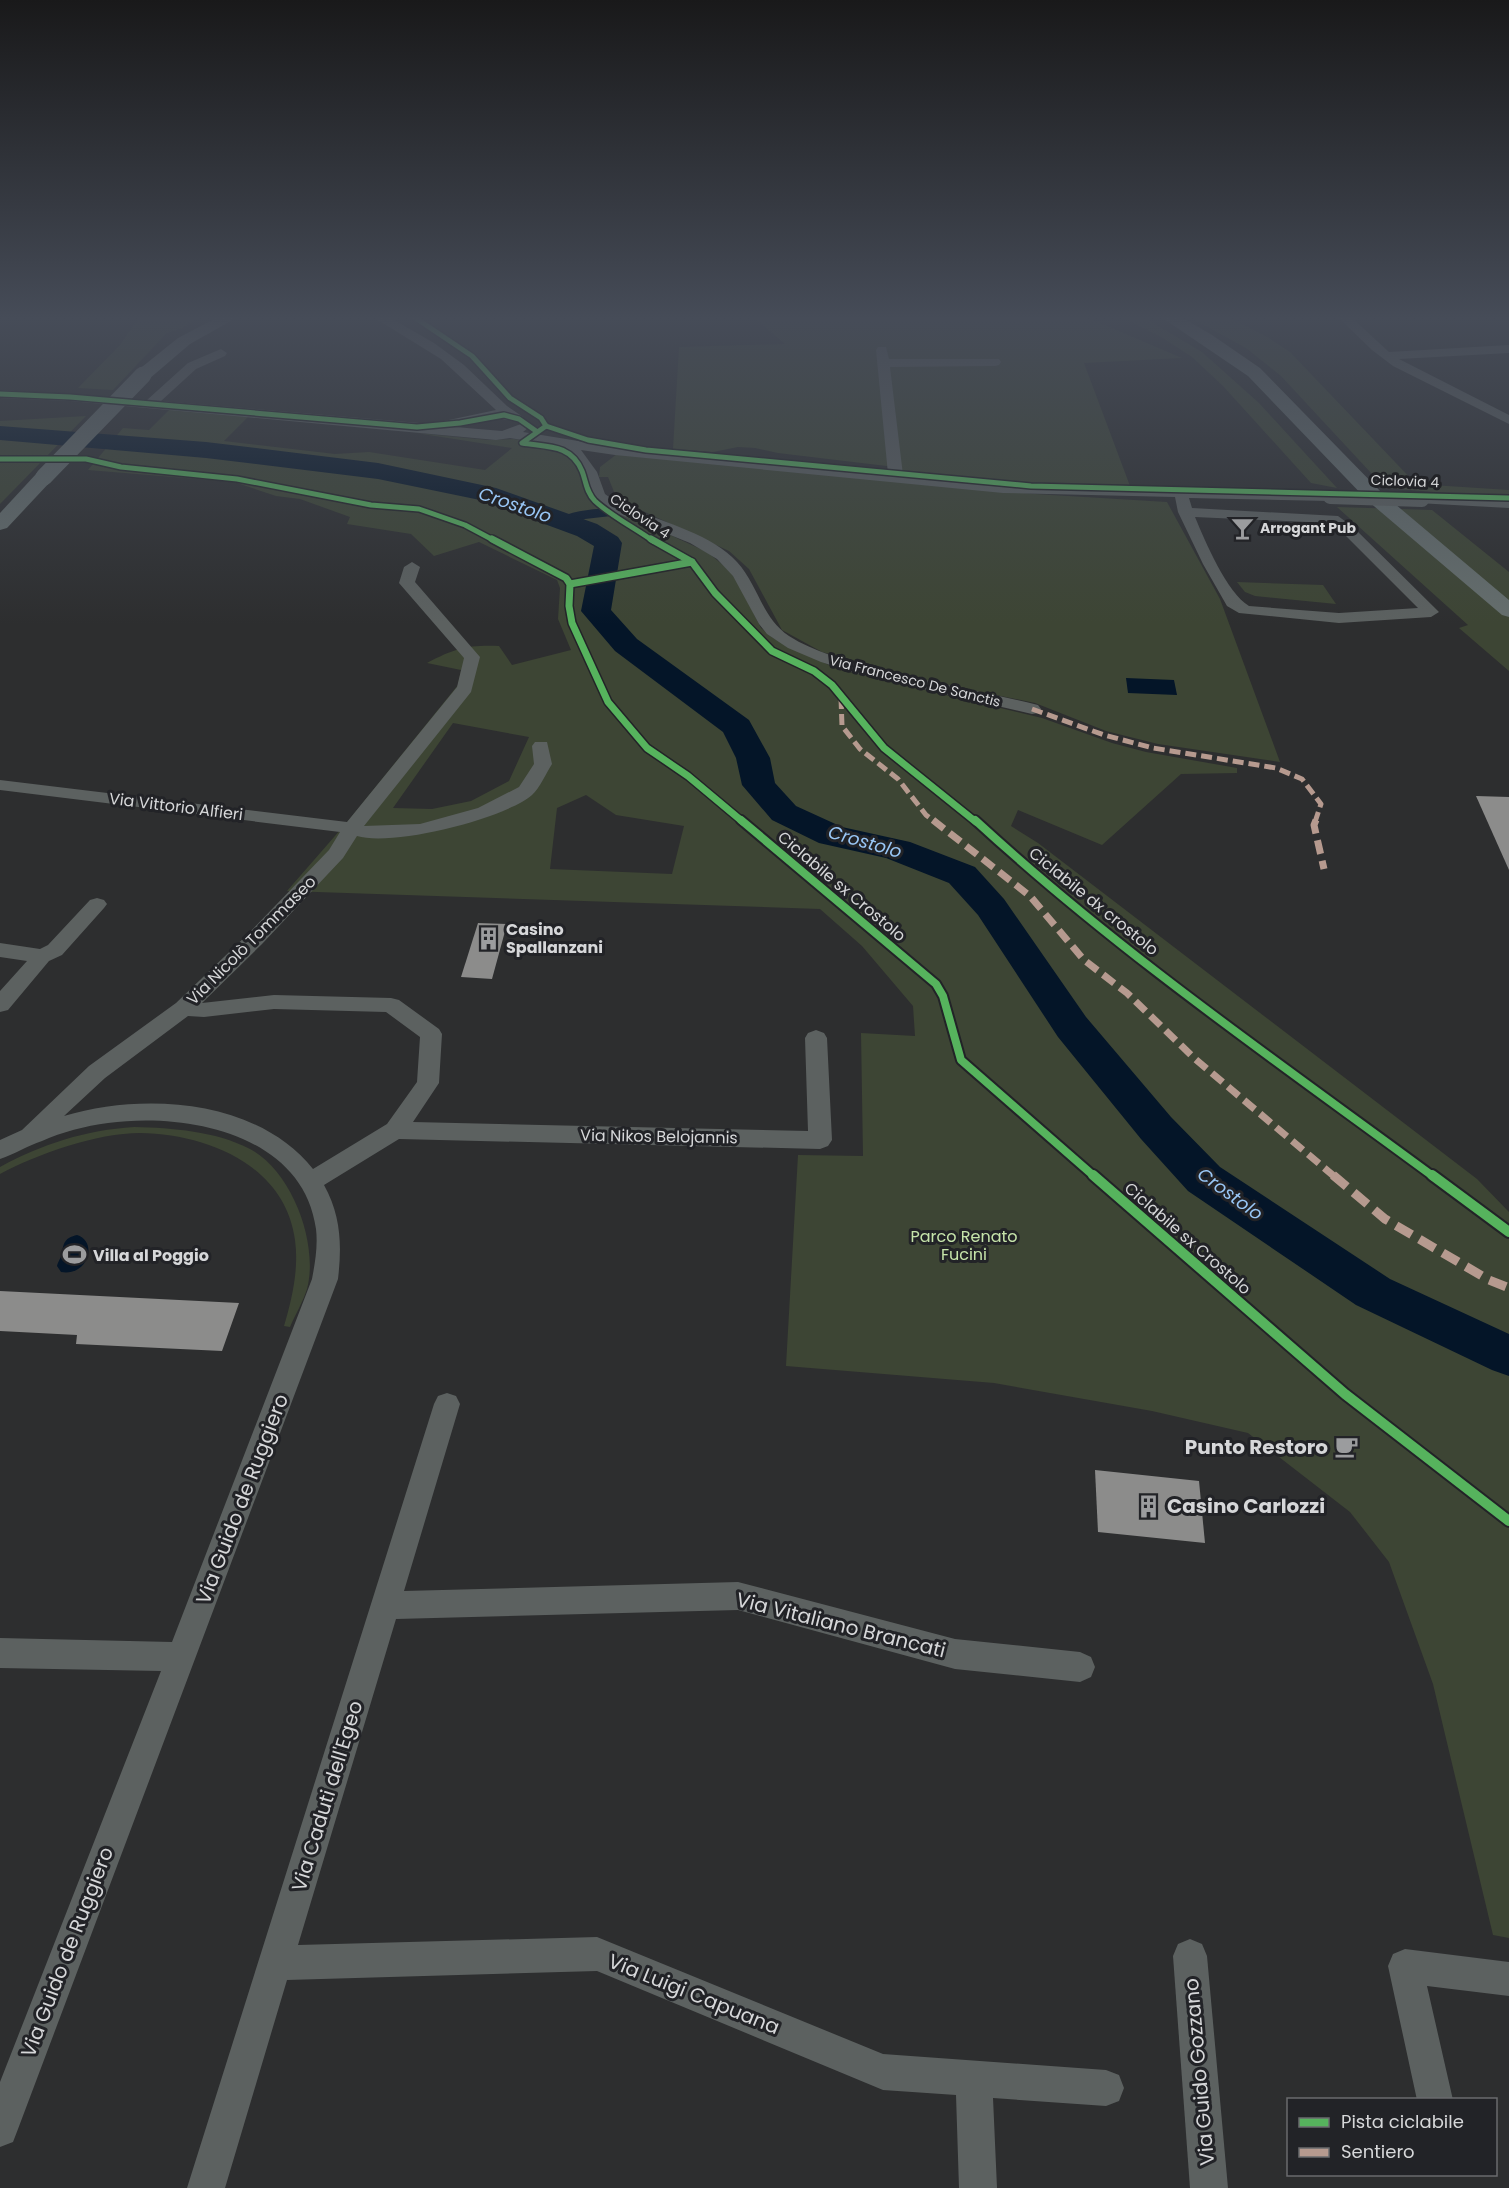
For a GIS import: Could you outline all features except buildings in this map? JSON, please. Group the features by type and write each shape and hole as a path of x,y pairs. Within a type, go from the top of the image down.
{"main road":[{"path":"0,524 100,419"},
{"path":"1300,419 1375,497 1509,611"}],"street":[{"path":"325,419 417,427 475,423 484,419"},
{"path":"475,423 476,419"},
{"path":"514,419 564,443"},
{"path":"890,419 896,479"},
{"path":"509,434 520,429 517,420"},
{"path":"475,423 488,436 509,434 615,451 1038,491 1330,497 1509,504"},
{"name":"Via Francesco De Sanctis","path":"564,443 590,472 599,496 607,502 700,543 723,556 739,571 764,622 782,639 815,656 864,670 916,684 1032,708"},
{"path":"590,472 615,451"},
{"path":"1180,495 1185,512 1191,529 1233,603 1245,610 1340,618 1431,612 1348,530 1333,519 1185,512"},
{"name":"Via Nicolò Tommaseo","path":"30,1134 97,1072 184,1008 255,939 336,854 352,828 465,688 472,657 407,583 412,567"},
{"path":"352,828 367,833 421,830 485,812 526,791 543,764 541,746"},
{"name":"Via Vittorio Alfieri","path":"0,785 352,828"},
{"path":"0,1005 42,956 55,950 97,904"},
{"path":"0,950 42,956"},
{"path":"184,1008 204,1010 274,1002 391,1005 431,1034 428,1083 395,1130 311,1182"},
{"name":"Via Nikos Belojannis","path":"395,1130 820,1140 816,1038"},
{"name":"Via Guido de Ruggiero","path":"0,1150 30,1134 64,1124 125,1113 174,1113 199,1116 250,1132 274,1145 294,1162 311,1182 321,1199 327,1222 329,1250 325,1279 239,1511 180,1657 0,2129"},
{"name":"Via Caduti dell'Egeo","path":"206,2188 447,1404"},
{"name":"Via Vitaliano Brancati","path":"386,1605 738,1596 955,1654 1080,1667"},
{"path":"0,1653 180,1657"},
{"name":"Via Luigi Capuana","path":"275,1964 597,1954 883,2072 1106,2088"},
{"name":"Via Guido Gozzano","path":"1190,1956 1209,2188"},
{"path":"1435,2098 1405,1966 1509,1979"},
{"path":"974,2078 978,2188"}],"green space":[{"path":"83,419 0,504 0,421"},
{"name":"Parco Renato Fucini","path":"160,419 246,419 224,441 335,454 369,452 485,470 512,448 416,433 488,440 514,439 567,448 607,506 707,552 733,573 761,628 773,638 837,669 1042,718 1112,743 1146,752 1237,768 1237,773 1181,774 1102,845 1018,810 1011,826 1038,843 1477,1179 1509,1212 1509,1938 1493,1935 1433,1684 1389,1562 1350,1512 1248,1433 1152,1411 994,1383 786,1366 798,1155 863,1156 861,1033 915,1036 913,1006 862,946 820,909 287,891 348,821 458,685 461,670 427,663 462,648 478,646 499,646 512,665 571,650 558,619 560,588 557,580 479,542 434,556 411,534 347,524 350,517 300,499 276,496 234,482 88,470 123,428 149,430","holes":["453,723 529,737 509,781 471,801 432,809 393,808","586,795 616,815 684,826 672,874 550,869 557,808"]},
{"path":"675,419 1105,419 1130,486 1031,486 895,473 895,467 778,453 755,448 738,447 713,452 673,449"},
{"path":"1253,419 1274,419 1337,488 1311,483"},
{"path":"1321,419 1354,419 1416,484 1509,490 1509,498 1385,488"},
{"path":"617,454 1035,494 1167,502 1220,599 1280,762 1158,744 1106,731 1035,703 937,683 822,652 782,630 749,569 729,551 617,499 608,477 599,477 600,467"},
{"path":"1337,507 1432,510 1509,572 1509,671 1459,628 1468,625"},
{"path":"1237,582 1323,585 1336,604 1255,596 1245,592"},
{"path":"134,1127 179,1130 223,1138 250,1149 265,1159 278,1174 299,1210 309,1251 310,1271 307,1289 290,1327 284,1326 294,1284 296,1251 288,1214 276,1192 259,1173 239,1159 191,1140 165,1135 123,1134 68,1146 31,1159 0,1174 0,1167 48,1145 99,1131"}],"water":[{"path":"1126,678 1174,680 1177,695 1128,693"},
{"name":"Villa al Poggio","path":"77,1235 87,1244 87,1258 78,1269 61,1272 57,1266 64,1243"}],"waterway":[{"name":"Crostolo","path":"0,433 206,450 378,471 487,494 587,530 608,543 596,611 626,645 737,727 753,758 759,785 784,813 831,835 897,850 962,875 991,907 1072,1027 1156,1128 1204,1179 1373,1292 1509,1356"},
{"path":"564,522 583,515 606,513"}],"marked path":[{"path":"841,698 842,726 860,749 898,779 926,815 1030,896 1084,960 1127,993 1194,1058 1385,1219 1489,1280 1509,1288"},
{"path":"1032,709 1104,735 1153,748 1276,768 1302,779 1321,804 1314,825 1324,869"}],"cycle path":[{"path":"326,419 417,427 477,419"},
{"path":"519,419 536,431"},
{"path":"542,419 546,426"},
{"name":"Ciclovia 4","path":"546,426 522,443 564,450 572,454 582,471 587,490 595,501 667,550 692,562 715,593 772,651 814,671 832,685 884,748 961,808 1009,852 1158,973 1509,1232"},
{"name":"Ciclovia 4","path":"546,426 588,440 646,450 1031,486 1509,498"},
{"name":"Ciclabile sx Crostolo","path":"0,459 86,459 121,467 237,479 371,505 419,509 465,525 566,578 570,584 569,606 572,623 608,702 647,748 688,776 936,984 943,996 961,1060 1345,1394 1509,1521"},
{"path":"570,584 692,562"}],"place":[{"name":"Arrogant Pub","path":"1242,528"},
{"name":"Casino Spallanzani","path":"488,938"},
{"name":"Villa al Poggio","path":"75,1255"},
{"name":"Punto Restoro","path":"1346,1447"},
{"name":"Casino Carlozzi","path":"1149,1506"}]}
